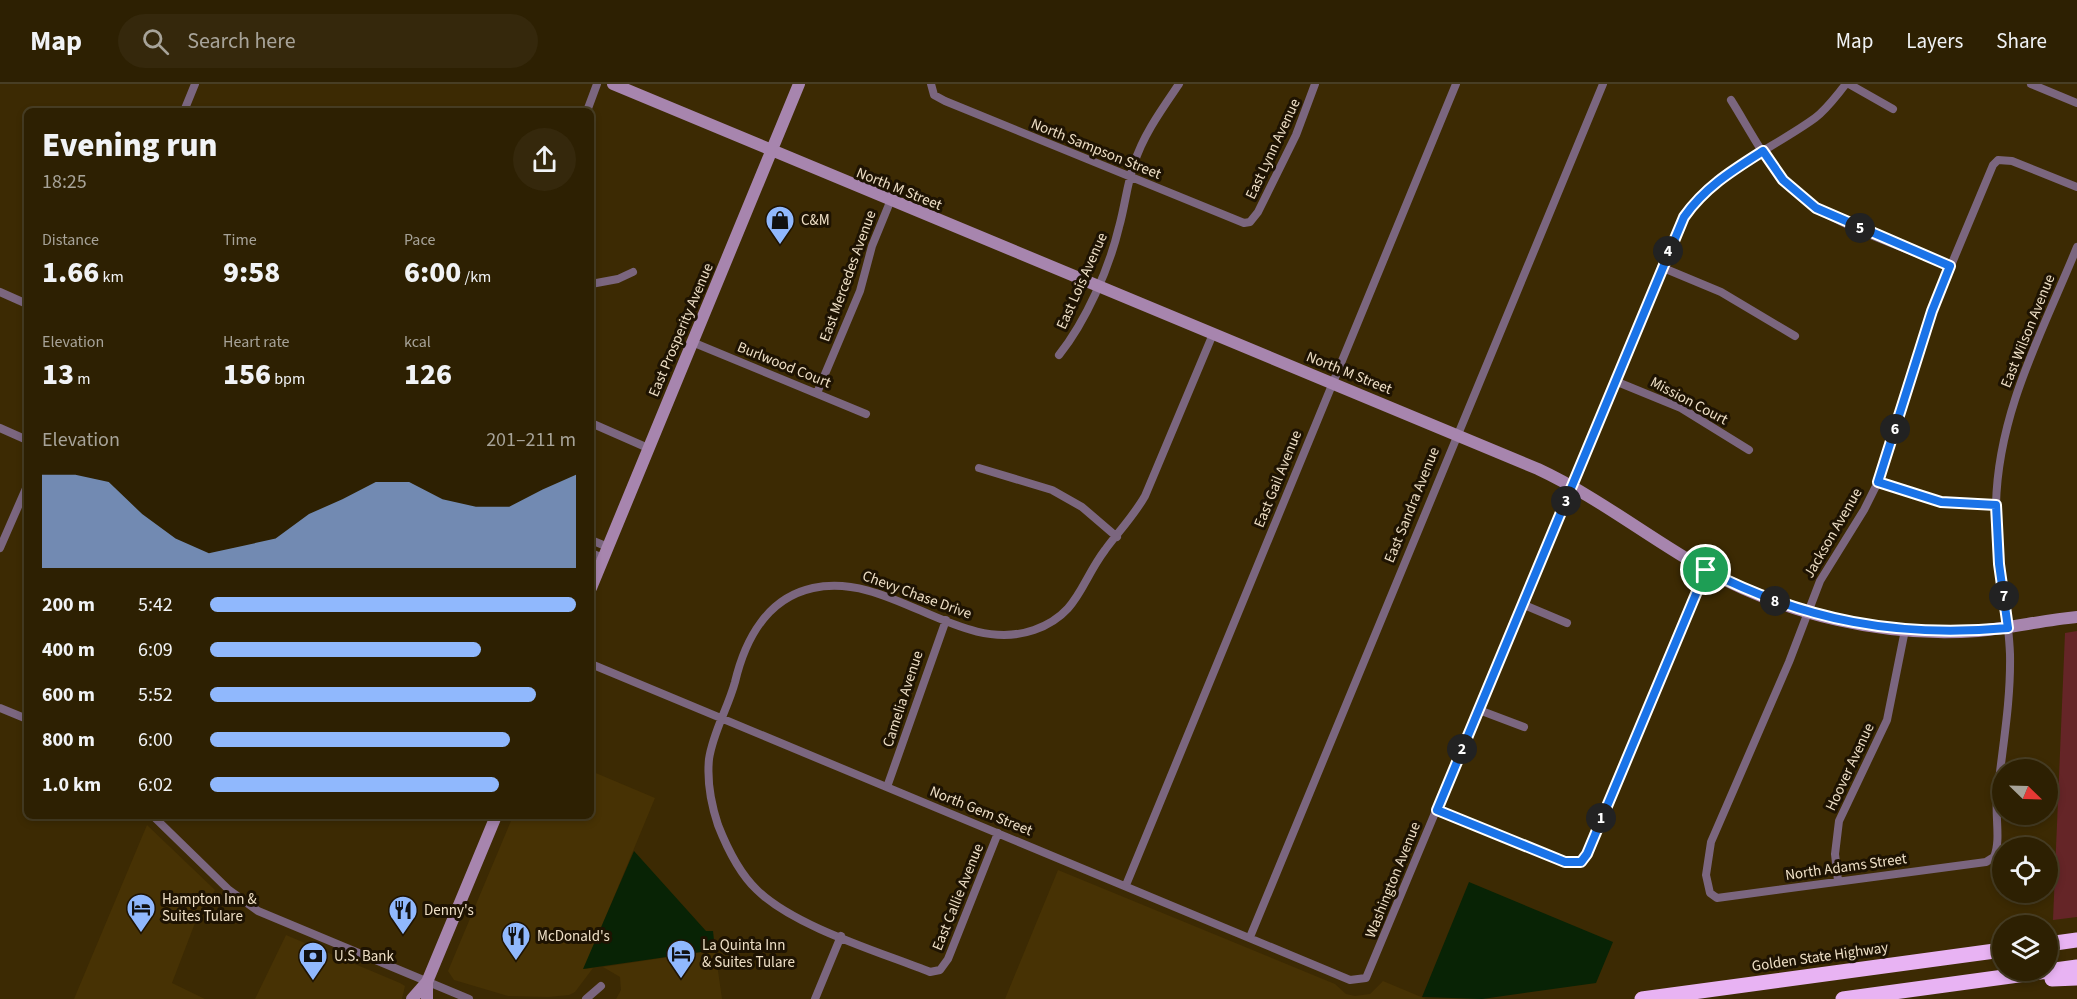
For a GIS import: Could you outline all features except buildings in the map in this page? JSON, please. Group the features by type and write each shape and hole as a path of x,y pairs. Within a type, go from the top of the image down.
{"highway":[{"path":"2058,943 2077,940"},
{"name":"Golden State Highway","path":"1642,999 1992,951"},
{"path":"2058,970 2077,967"},
{"path":"2058,979 2077,978"},
{"path":"1843,999 1992,979"}],"street":[{"path":"185,108 195,84"},
{"path":"588,108 597,84"},
{"name":"North M Street","path":"613,84 890,202 1332,382 1573,486 1706,570 1753,592 1808,612 1850,623 1905,630 1961,631 2008,628 2077,617"},
{"name":"East Prosperity Avenue","path":"594,580 799,84"},
{"name":"North Sampson Street","path":"932,84 934,95 1240,222 1250,222"},
{"name":"East Lois Avenue","path":"1059,355 1075,335 1097,286 1119,227 1130,177 1142,143 1178,84"},
{"name":"East Lynn Avenue","path":"1250,222 1296,135 1315,84"},
{"name":"East Gail Avenue","path":"1126,885 1456,84"},
{"name":"East Sandra Avenue","path":"1250,937 1455,434 1602,84"},
{"path":"1848,84 1893,109"},
{"name":"Washington Avenue","path":"1361,980 1370,973 1679,225 1693,204 1723,176 1816,117 1848,84"},
{"path":"2031,84 2077,103"},
{"path":"1731,100 1783,180 1816,208 1950,266"},
{"name":"Jackson Avenue","path":"1707,886 1707,860 1712,842 1789,662 1820,581 1864,510 1878,482 1932,311 1989,172 1998,160 2012,161 2077,187"},
{"name":"East Mercedes Avenue","path":"817,393 860,291 872,246 890,202"},
{"name":"East Wilson Avenue","path":"1995,837 1997,797 2010,697 2008,628 1999,564 1996,505 2001,455 2014,400 2035,343 2075,260 2077,247"},
{"path":"1661,267 1721,292 1796,336"},
{"path":"594,283 618,279 633,272"},
{"path":"0,292 24,303"},
{"name":"Chevy Chase Drive","path":"940,970 930,972 841,936 777,905 757,890 725,843 711,801 709,780 711,751 746,644 768,614 795,595 812,588 847,585 869,590 967,628 998,634 1015,634 1042,626 1066,611 1077,600 1105,550 1117,537 1145,496 1213,334"},
{"name":"Burlwood Court","path":"692,342 866,414"},
{"name":"Mission Court","path":"1615,381 1681,408 1749,450"},
{"path":"594,424 648,448"},
{"path":"0,428 24,439"},
{"path":"979,468 1052,490 1082,507 1117,537"},
{"path":"1878,482 1941,502 1996,505"},
{"path":"0,548 24,493"},
{"path":"594,543 605,553"},
{"path":"594,553 605,553"},
{"path":"1437,810 1565,862 1581,862 1587,854 1706,570"},
{"path":"1522,604 1568,622"},
{"name":"Camelia Avenue","path":"887,787 946,620"},
{"name":"Hoover Avenue","path":"1838,881 1835,854 1839,821 1887,720 1905,630"},
{"name":"North Gem Street","path":"594,665 1350,980 1361,980"},
{"path":"0,708 24,718"},
{"path":"1479,710 1524,728"},
{"path":"156,819 244,903 279,920 469,999"},
{"path":"412,999 427,982 495,819"},
{"name":"East Callie Avenue","path":"940,970 948,959 998,833"},
{"name":"North Adams Street","path":"1707,886 1710,893 1717,898 1729,898 1986,862 1992,858"},
{"path":"815,999 841,936"},
{"path":"427,982 427,999"},
{"path":"586,999 601,986"}],"shaded area":[{"path":"2077,631 2077,917 2058,919 2058,915 2053,915 2054,903 2058,903 2056,837 2065,633"},
{"path":"594,772 655,798 584,969 593,968 575,992 569,995 548,997 508,996 454,980 448,971 512,819 594,819"},
{"path":"147,825 215,890 195,923 172,983 205,999 74,999"},
{"path":"634,851 706,931 713,931 715,950 583,969"},
{"path":"1058,870 1335,984 1346,994 1355,996 1370,994 1383,981 1426,999 1005,999"},
{"path":"1469,882 1613,942 1596,983 1482,999 1422,997"},
{"path":"286,935 400,983 405,986 402,999 255,999"},
{"path":"715,950 722,999 616,999 621,990 620,977 603,967"}],"place":[{"name":"C&M","path":"780,246"},
{"name":"Hampton Inn & Suites Tulare","path":"141,934"},
{"name":"Denny's","path":"403,936"},
{"name":"McDonald's","path":"516,962"},
{"name":"La Quinta Inn & Suites Tulare","path":"681,980"},
{"name":"U.S. Bank","path":"313,982"}],"route":[{"path":"1763,151 1783,180 1816,208 1846,223 1950,266 1932,311 1878,482 1941,502 1996,505 1999,564 2008,628 1934,632 1850,623 1772,600 1706,570 1587,854 1581,862 1574,864 1565,862 1437,810 1551,533 1573,486 1675,234 1684,217 1704,192 1723,176 1763,151"}]}
